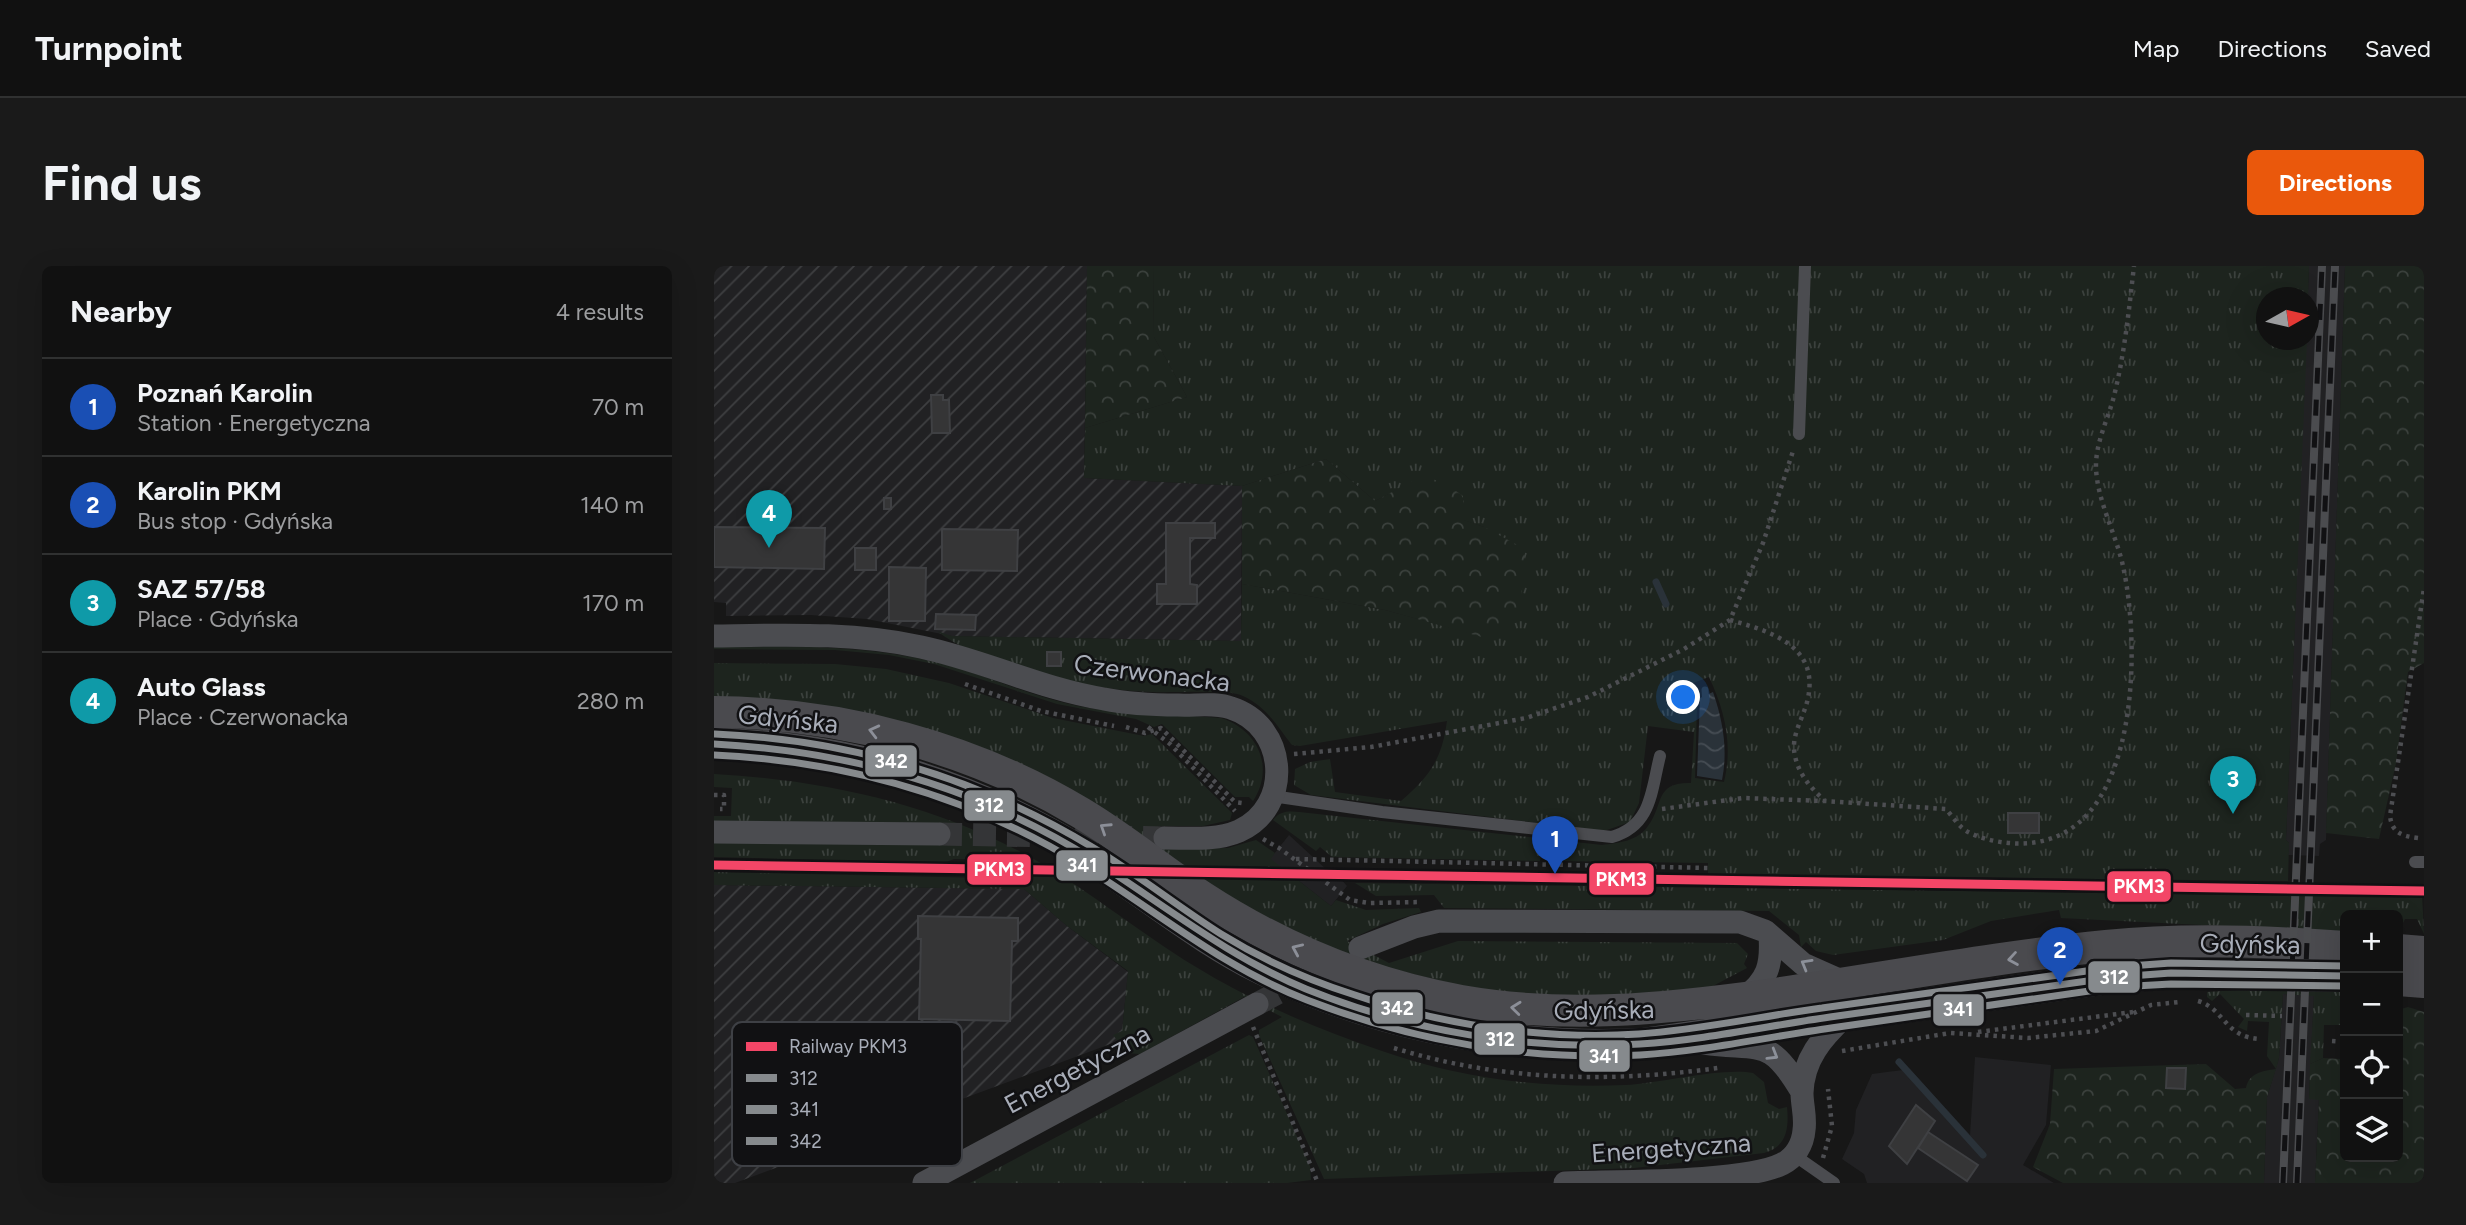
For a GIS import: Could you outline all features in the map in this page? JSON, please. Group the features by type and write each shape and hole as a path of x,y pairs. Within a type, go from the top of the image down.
{"main road":[{"name":"Gdyńska","path":"714,712 787,716 864,728 996,770 1083,814 1198,894 1249,925 1320,959 1395,985 1483,1004 1553,1012 1652,1010 2105,946 2281,942 2340,947"},
{"name":"Gdyńska","path":"714,744 787,748 845,758 912,775 971,796 1075,848 1175,918 1240,957 1306,989 1367,1011 1439,1031 1513,1041 1590,1046 1683,1040 2116,977 2171,973 2340,976"},
{"path":"2403,950 2424,952"},
{"path":"2403,980 2424,982"}],"street":[{"name":"Czerwonacka","path":"714,636 877,639 939,651 1022,680 1084,696 1139,704 1228,707 1258,725 1276,756"},
{"path":"1165,838 1219,837 1237,832 1259,817 1272,796 1278,777 1276,756"},
{"path":"714,832 939,834"},
{"path":"1360,948 1414,927 1438,921 1740,922 1761,928 1803,964 1849,984"},
{"path":"1744,998 1756,989 1769,970 1772,962 1770,936"},
{"name":"Energetyczna","path":"962,1163 1255,1015"},
{"path":"1794,1155 1805,1128 1802,1092 1814,1049 1845,1016"},
{"path":"1683,1040 1771,1052 1785,1063 1802,1092"},
{"name":"Energetyczna","path":"1565,1183 1749,1173 1773,1168 1794,1155"},
{"name":"Energetyczna","path":"923,1183 957,1166"}],"lane":[{"path":"1799,434 1805,266"},
{"path":"1272,796 1382,812 1612,837 1629,832 1646,812 1660,755"},
{"path":"1794,1155 1834,1183"}],"path":[{"path":"1646,812 1744,798 1946,809 1966,831 2025,844 2048,840 2075,827 2095,807 2116,763 2131,699 2132,630 2123,566 2096,470 2097,447 2126,344 2134,266"},
{"path":"1276,756 1371,747 1526,718 1588,696 1684,649 1730,620 1763,544 1799,434"},
{"path":"2418,838 2402,836 2394,830 2390,816 2424,588"},
{"path":"1730,620 1785,639 1800,653 1808,674 1808,697 1795,734 1795,755 1806,783 1825,801"},
{"path":"961,679 1054,707 1139,723 1153,730 1239,816"},
{"path":"1153,730 1161,728 1235,802 1249,807"},
{"path":"714,795 724,795 724,809 714,809"},
{"path":"1259,835 1350,900 1369,903 1420,901 1438,921"},
{"path":"1295,859 1708,868"},
{"path":"2138,1012 1967,1034 2051,1037 2096,1031 2138,1012 2155,1004 2198,1001 2211,1008 2234,1033 2260,1039"},
{"path":"1255,1015 1318,1183"},
{"path":"2246,1015 2282,1016"},
{"path":"2332,1041 2340,1042"}],"shaded area":[{"path":"714,266 1087,266 1084,478 1242,486 1241,641 952,636 867,619 811,615 726,616 726,603 714,602"},
{"path":"2309,266 2345,266 2326,840 2320,844 2319,856 2288,855 2289,843 2286,840 2306,350 2319,350 2319,287 2308,287"},
{"path":"1289,835 1327,870 1354,871 1353,878 1340,878 1347,886 1331,906 1294,877 1275,877 1275,869 1282,869 1270,859"},
{"path":"714,885 1024,889 1128,972 1121,1040 962,1099 962,1022 732,1022 732,1166 781,1166 735,1183 714,1183"},
{"path":"2283,994 2314,995 2309,1098 2319,1099 2315,1183 2264,1183 2267,1097 2279,1058"},
{"path":"1975,1057 2051,1065 2046,1125 2023,1165 2054,1183 1867,1183 1864,1174 1842,1159 1854,1133 1856,1110 1872,1074 1910,1069 1970,1135"}],"green space":[{"path":"1087,266 1153,266 1154,337 1187,397 1085,428"},
{"path":"1153,266 2309,266 2308,287 2256,287 2256,350 2307,350 2286,840 2289,843 2288,881 1723,875 1708,874 1708,863 1558,861 1557,855 1541,855 1540,861 1332,857 1320,847 1316,851 1273,820 1281,813 1295,812 1602,845 1628,840 1639,835 1648,826 1665,791 1671,786 1691,783 1694,732 1648,726 1639,803 1630,822 1604,831 1311,795 1294,785 1295,769 1310,762 1330,759 1335,792 1401,801 1433,766 1442,746 1447,721 1300,746 1292,745 1265,711 1243,696 1214,692 1128,691 1071,682 982,656 937,631 952,636 1241,641 1242,584 1385,610 1488,638 1484,527 1463,520 1422,477 1375,501 1326,459 1242,486 1084,478 1085,428 1187,397 1154,337","holes":["1709,677 1723,715 1728,755 1724,782 1695,778 1697,705 1693,683"]},
{"path":"2345,266 2424,266 2424,663 2408,672 2396,763 2379,839 2326,833"},
{"path":"1326,459 1375,501 1422,476 1445,483 1463,496 1464,520 1484,527 1525,549 1520,616 1489,639 1385,610 1242,584 1242,486"},
{"path":"714,647 825,647 881,652 936,662 1078,706 1131,713 1221,718 1245,731 1259,751 1262,775 1259,788 1253,801 1249,797 1235,797 1162,724 1154,727 1136,719 1057,704 934,664 889,655 835,650"},
{"path":"714,663 835,664 886,669 949,683 1053,718 1144,736 1152,734 1232,813 1230,820 1203,826 1158,826 1172,849 1228,848 1256,840 1275,853 1271,859 1284,869 1211,869 1216,877 1294,877 1331,906 1336,900 1366,910 1419,908 1421,912 1383,924 1347,941 1389,963 1458,941 1737,943 1748,954 1744,964 1747,968 1711,987 1666,994 1532,996 1461,986 1389,968 1317,943 1233,900 1100,809 714,697"},
{"path":"714,774 793,782 871,796 946,819 983,834 1042,864 1174,953 1240,992 1309,1024 1409,1060 1501,1080 1563,1085 1626,1085 1726,1072 1753,1073 1764,1082 1768,1103 1779,1109 1787,1107 1785,1136 1778,1146 1764,1153 1634,1168 1324,1179 1259,1035 1259,1030 1282,1017 1244,997 1140,1054 1127,1053 1113,1035 1122,1031 1128,971 1067,926 1024,889 714,885 714,872 1031,879 1018,860 954,859 943,863 714,857 714,842 946,844 932,823 714,822 714,816 731,816 732,788 714,787"},
{"path":"1355,883 2397,897 2422,895 2424,934 2417,919 2405,919 2403,923 2403,910 2340,910 2340,932 2061,918 2059,910 1991,921 1943,940 1833,955 1816,951 1806,942 1801,947 1799,935 1769,911 1444,908 1434,895 1376,896"},
{"path":"2255,989 2340,991 2340,1025 2324,1025 2323,1058 2310,1064 2314,996 2283,994 2276,1069 2267,1056 2269,1022 2248,1021 2247,1031 2238,1027 2244,1019 2220,994 2212,1001 2207,997 2207,992"},
{"path":"2408,1007 2424,1012 2424,1183 2315,1183 2319,1100 2309,1099 2310,1064 2323,1058 2340,1059 2340,1162 2403,1162 2403,1008"},
{"path":"1249,1035 1253,1037 1310,1166 1311,1180 1287,1183 970,1183"},
{"path":"2206,1064 2235,1089 2246,1088 2250,1079 2257,1074 2276,1069 2267,1097 2264,1183 2063,1183 2033,1167 2050,1124 2054,1069"}],"water":[{"path":"1713,692 1724,736 1722,780 1697,776 1700,698"}],"building":[{"path":"931,395 943,395 943,400 949,400 950,433 932,433"},
{"path":"884,498 891,498 891,509 884,509"},
{"path":"1166,523 1215,523 1215,538 1190,538 1190,584 1197,585 1197,604 1157,604 1157,584 1166,584"},
{"path":"714,527 825,528 824,569 714,567"},
{"path":"942,529 1018,530 1017,571 942,570"},
{"path":"855,548 876,548 876,570 855,570"},
{"path":"889,567 926,568 925,621 889,621"},
{"path":"936,614 976,615 975,630 935,629"},
{"path":"1047,652 1061,652 1061,666 1047,666"},
{"path":"2008,813 2039,813 2039,833 2008,833"},
{"path":"918,916 1018,918 1018,941 1012,941 1010,1021 919,1019 921,939 918,939"},
{"path":"2167,1068 2186,1068 2185,1089 2166,1088"},
{"path":"1916,1105 1935,1121 1907,1164 1889,1146"},
{"path":"1928,1132 1978,1165 1967,1181 1918,1148"}],"waterway":[{"path":"1656,582 1666,604"},
{"path":"1705,690 1706,704"},
{"path":"1899,1062 1983,1155"}],"tunnel":[{"path":"939,834 1165,838"},
{"path":"1257,1004 1341,959"}],"railway":[{"path":"2283,1183 2322,266"},
{"path":"2297,1183 2335,266"}],"rail line":[{"name":"PKM3","path":"714,865 2424,891"}],"transit line":[{"name":"342","path":"715,734 815,744 911,766 957,782 1003,800 1092,847 1221,934 1286,969 1389,1006 1460,1023 1568,1035 1639,1034 2115,967 2171,963 2340,966"},
{"name":"312","path":"714,744 764,748 862,764 957,792 1048,833 1092,859 1196,929 1277,976 1346,1004 1386,1016 1428,1027 1512,1041 1597,1045 1664,1042 2116,977 2171,973 2340,976"},
{"name":"341","path":"714,755 812,765 860,774 953,802 1042,842 1085,867 1220,956 1277,987 1387,1027 1470,1045 1555,1055 1640,1055 1712,1047 2117,987 2171,984 2340,986"}],"place":[{"name":"Auto Glass","path":"769,548"},
{"name":"SAZ 57/58","path":"2233,814"},
{"name":"Poznań Karolin","path":"1555,874"},
{"name":"Karolin PKM","path":"2060,985"}]}
